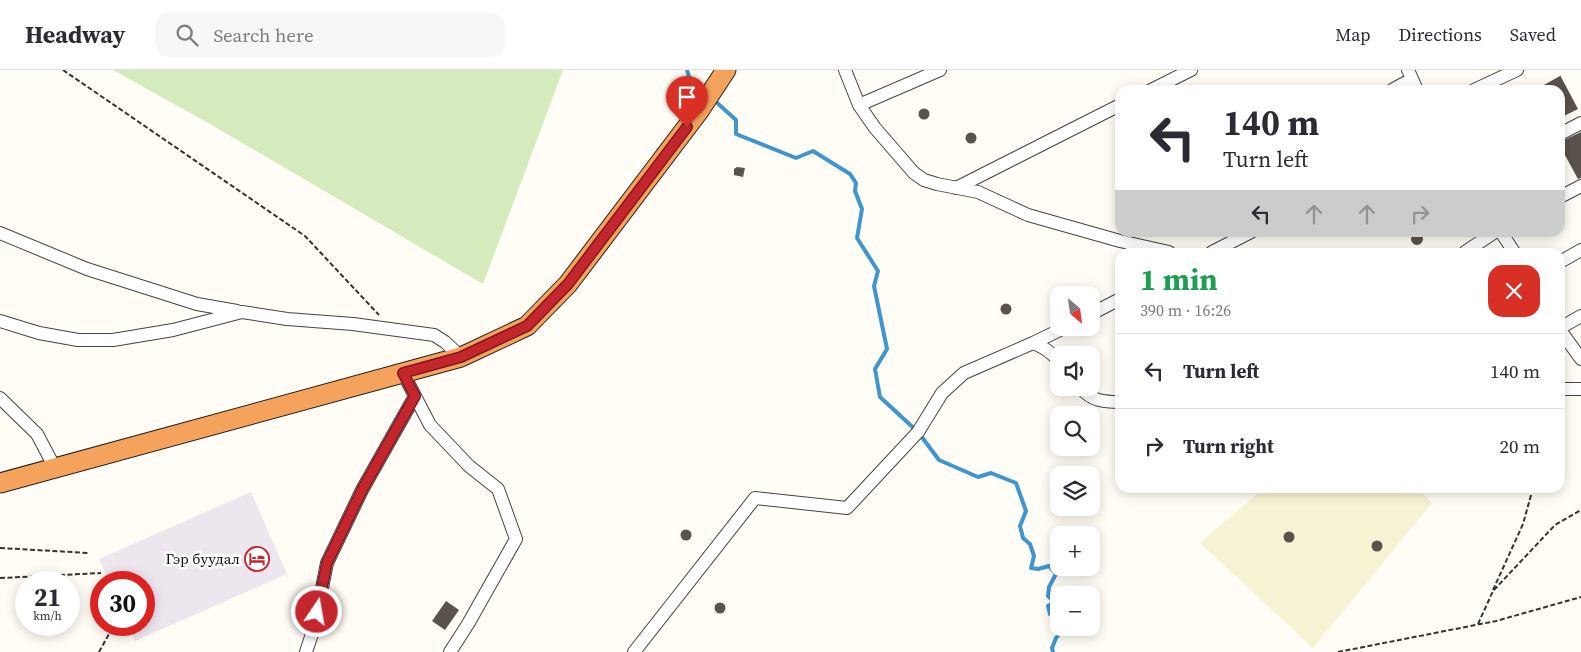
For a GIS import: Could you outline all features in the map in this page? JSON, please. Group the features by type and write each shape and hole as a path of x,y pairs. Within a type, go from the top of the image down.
{"highway":[{"path":"0,483 461,357 527,326 568,284 699,112 722,76"}],"street":[{"path":"845,70 859,105 875,128 914,173 924,180 978,192 1028,215 1151,248"},
{"path":"859,105 940,70"},
{"path":"1161,85 1191,70"},
{"path":"1485,85 1517,70"},
{"path":"956,188 1115,108"},
{"path":"1565,131 1581,123"},
{"path":"1565,194 1581,186"},
{"path":"0,233 87,269 197,304 287,319 354,324 434,335 446,342 461,357"},
{"path":"1120,241 1127,237"},
{"path":"1220,248 1241,237"},
{"path":"1471,248 1488,237"},
{"path":"1504,237 1511,248"},
{"path":"1565,259 1581,250"},
{"path":"1100,309 1115,302"},
{"path":"0,321 39,333 78,340 113,340 173,330 242,312"},
{"path":"1565,326 1581,316"},
{"path":"634,652 755,498 847,508 918,432 942,393 964,373 1050,335"},
{"path":"1565,336 1581,359"},
{"path":"1033,343 1050,352"},
{"path":"403,373 430,425 469,466 498,489 516,539 450,652"},
{"path":"1565,389 1581,389"},
{"path":"306,652 314,628 327,563 362,490 415,396"},
{"path":"1090,396 1099,401 1115,402"},
{"path":"0,398 37,434 55,468"}],"path":[{"path":"63,70 305,236 380,316"},
{"path":"1477,625 1523,524 1532,493"},
{"path":"1493,591 1555,525 1581,510"},
{"path":"0,548 89,553"},
{"path":"0,578 90,574"},
{"path":"1338,652 1496,621 1581,597"},
{"path":"99,652 108,636"}],"shaded area":[{"path":"251,492 287,574 155,632 155,571 105,571 99,559"},
{"path":"1258,493 1422,493 1432,503 1313,648 1200,543"},
{"path":"133,636 146,636 135,641"}],"green space":[{"path":"113,70 563,70 483,284 210,124"}],"building":[{"path":"1560,75 1578,109 1565,116 1565,85 1544,85"},
{"path":"922,109 926,109 929,114 928,118 922,119 919,116 919,112"},
{"path":"1581,132 1581,178 1578,179 1565,155 1565,140"},
{"path":"969,133 973,133 976,138 975,142 969,143 966,140 966,136"},
{"path":"737,167 745,168 743,177 734,175 734,169"},
{"path":"1412,237 1422,237 1421,243 1417,245 1411,239"},
{"path":"1004,304 1008,304 1011,309 1010,313 1004,314 1001,311 1001,307"},
{"path":"686,529 692,535 686,541 680,535"},
{"path":"1287,532 1291,532 1294,537 1293,541 1287,542 1284,539 1284,535"},
{"path":"1377,540 1383,546 1377,552 1371,546"},
{"path":"446,601 459,610 445,630 432,621"},
{"path":"720,602 726,608 720,614 714,608"}],"waterway":[{"path":"687,70 689,77 705,92"},
{"path":"714,100 736,120 736,134 796,158 813,151 850,174 856,183 855,191 862,209 857,238 878,271 874,286 887,349 875,369 880,397 918,432 939,460 978,477 991,473 1016,483 1026,511 1020,526 1023,538 1030,544 1034,556 1031,568 1038,569 1049,566 1056,574 1049,587 1048,596 1050,598"},
{"path":"1050,605 1048,606 1050,614"},
{"path":"1053,652 1052,648 1058,636"}],"place":[{"name":"Гэр буудал","path":"257,559"}],"route":[{"path":"317,612 327,563 362,490 415,396 403,373 461,357 527,326 568,284 687,127"}]}
